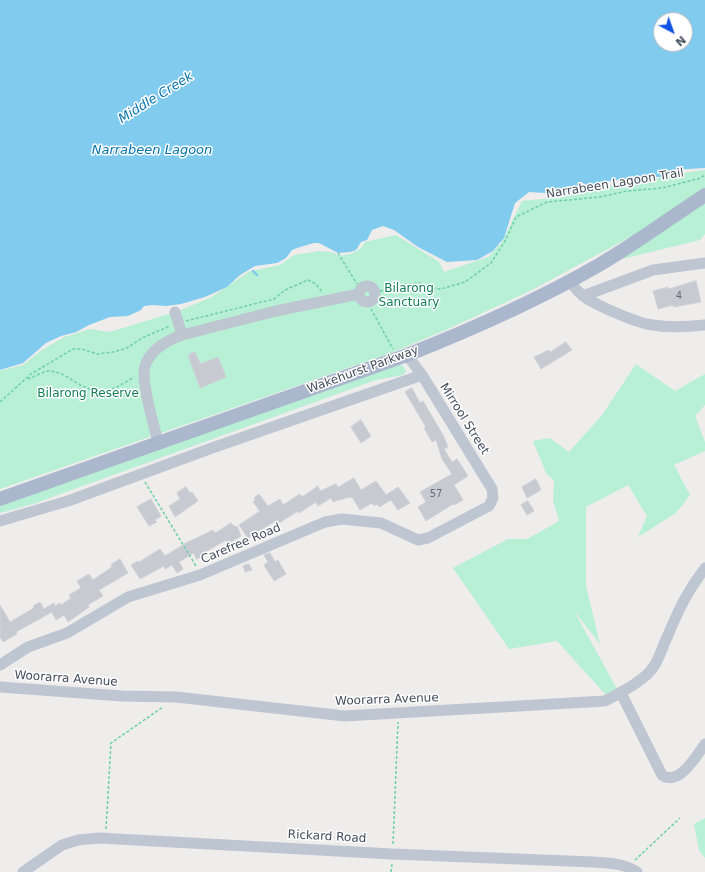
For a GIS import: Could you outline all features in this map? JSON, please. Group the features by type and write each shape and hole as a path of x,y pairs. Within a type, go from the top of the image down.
{"main road":[{"name":"Wakehurst Parkway","path":"0,499 448,339 508,312 601,264 705,195"}],"street":[{"path":"583,296 653,270 705,263"},
{"path":"570,281 588,300 631,319 652,325 689,327 705,325"},
{"path":"158,442 151,417 144,374 145,366 150,357 158,347 169,339 182,334 276,311 362,295 367,286 372,288 375,292"},
{"path":"175,312 182,334"},
{"name":"Mirrool Street","path":"402,356 422,375 492,489 494,498"},
{"name":"Wakehurst Parkway","path":"0,522 68,502 220,445 422,375"},
{"name":"Carefree Road","path":"0,665 28,647 78,628 128,597 200,575 325,522 342,519 381,523 418,540 428,538 489,506 494,498"},
{"name":"Woorarra Avenue","path":"0,687 122,696 176,697 346,716 605,701 621,693 640,680 654,667 682,602 705,568"},
{"path":"621,693 662,775 667,778 679,776 692,762 705,744"},
{"name":"Rickard Road","path":"23,872 62,845 78,840 105,838 392,854 593,862 618,864 633,869"}],"path":[{"name":"Narrabeen Lagoon Trail","path":"375,292 386,290 396,284 420,283 430,288 441,289 465,282 491,263 505,241 516,217 547,202 600,196 626,191 662,188 701,178 705,175"},
{"path":"338,253 362,295 402,356"},
{"path":"0,402 26,379 48,371 64,374 81,386 100,392 108,391 120,386 134,377 144,374"},
{"path":"140,475 200,575"},
{"path":"105,838 111,743 176,697"},
{"path":"391,872 398,713"},
{"path":"633,869 680,818"}],"green space":[{"name":"Bilarong Reserve","path":"705,170 705,190 641,231 532,290 448,329 391,353 0,489 0,371 23,365 42,350 64,337 90,329 110,332 178,311 212,297 250,271 280,265 294,255 319,251 332,252 339,256 351,254 361,248 365,242 396,235 439,262 444,272 488,257 502,242 522,201 562,197 580,189 646,182 669,175"},
{"path":"705,203 705,234 700,240 618,260"},
{"path":"398,364 403,366 406,371 403,375 376,380 33,504 0,513 0,506"},
{"path":"636,364 675,391 705,374 705,405 695,416 705,442 705,451 674,465 690,495 676,513 638,537 647,516 628,485 586,507 586,586 600,644 574,611 617,689 605,694 557,641 509,649 453,568 508,539 527,539 559,521 553,500 554,481 546,473 533,441 550,438 569,452 602,415"},
{"path":"705,818 705,858 699,850 694,824"}],"water":[{"name":"Narrabeen Lagoon","path":"0,0 705,0 705,168 672,170 660,177 648,177 640,181 613,180 588,186 581,182 573,191 562,194 529,192 515,203 504,238 493,251 477,260 447,262 418,247 394,230 383,226 372,230 367,240 361,242 356,250 350,252 338,253 319,243 314,243 292,250 286,258 277,263 255,266 240,275 227,287 205,297 181,304 144,306 141,310 128,316 110,317 76,332 61,336 46,343 23,363 0,370"}],"building":[{"path":"696,281 701,302 674,307 673,305 658,309 653,291 668,287 668,289"},
{"path":"566,342 572,350 541,369 534,357 549,350 550,352"},
{"path":"195,352 200,364 218,357 226,377 200,388 188,355"},
{"path":"412,388 420,403 423,401 443,435 448,447 444,449 452,462 457,459 468,476 454,485 463,500 454,505 453,504 426,521 418,507 426,502 420,492 452,474 442,459 436,440 432,442 424,428 426,427 405,392"},
{"path":"361,420 371,436 361,443 351,427"},
{"path":"354,478 361,490 376,481 386,495 398,487 410,503 398,510 391,500 379,507 377,504 374,506 372,503 360,510 352,497 333,502 331,498 318,506 316,502 279,523 277,520 248,538 239,525 260,511 253,502 255,500 254,498 259,494 268,506 280,499 283,505 300,494 302,497 318,486 320,491 336,484 338,487"},
{"path":"536,479 541,490 527,498 522,487"},
{"path":"186,487 190,493 192,492 198,501 175,517 169,506 180,499 177,493"},
{"path":"151,499 161,516 155,520 157,522 149,526 137,507"},
{"path":"528,501 534,511 527,515 521,505"},
{"path":"231,523 235,527 237,526 241,536 228,544 226,540 207,551 208,554 202,557 196,559 194,553 179,562 183,569 177,573 172,565 165,569 164,566 140,579 131,565 138,561 139,562 160,549 165,556 186,543 213,530 215,533"},
{"path":"270,553 275,562 278,560 286,574 274,581 264,565 268,562 264,555"},
{"path":"120,559 128,573 99,590 103,596 88,605 89,607 68,622 64,615 56,620 52,612 16,632 17,634 3,642 0,637 0,605 10,622 34,608 33,606 40,602 44,609 54,603 55,606 60,603 61,605 71,598 69,595 81,588 77,581 89,574 93,580 112,567 111,565"},
{"path":"249,564 252,570 245,572 243,566"}],"waterway":[{"path":"253,271 257,275"}],"water label":[{"name":"Middle Creek","path":"156,98"}],"park label":[{"name":"Bilarong Sanctuary","path":"409,296"}]}
